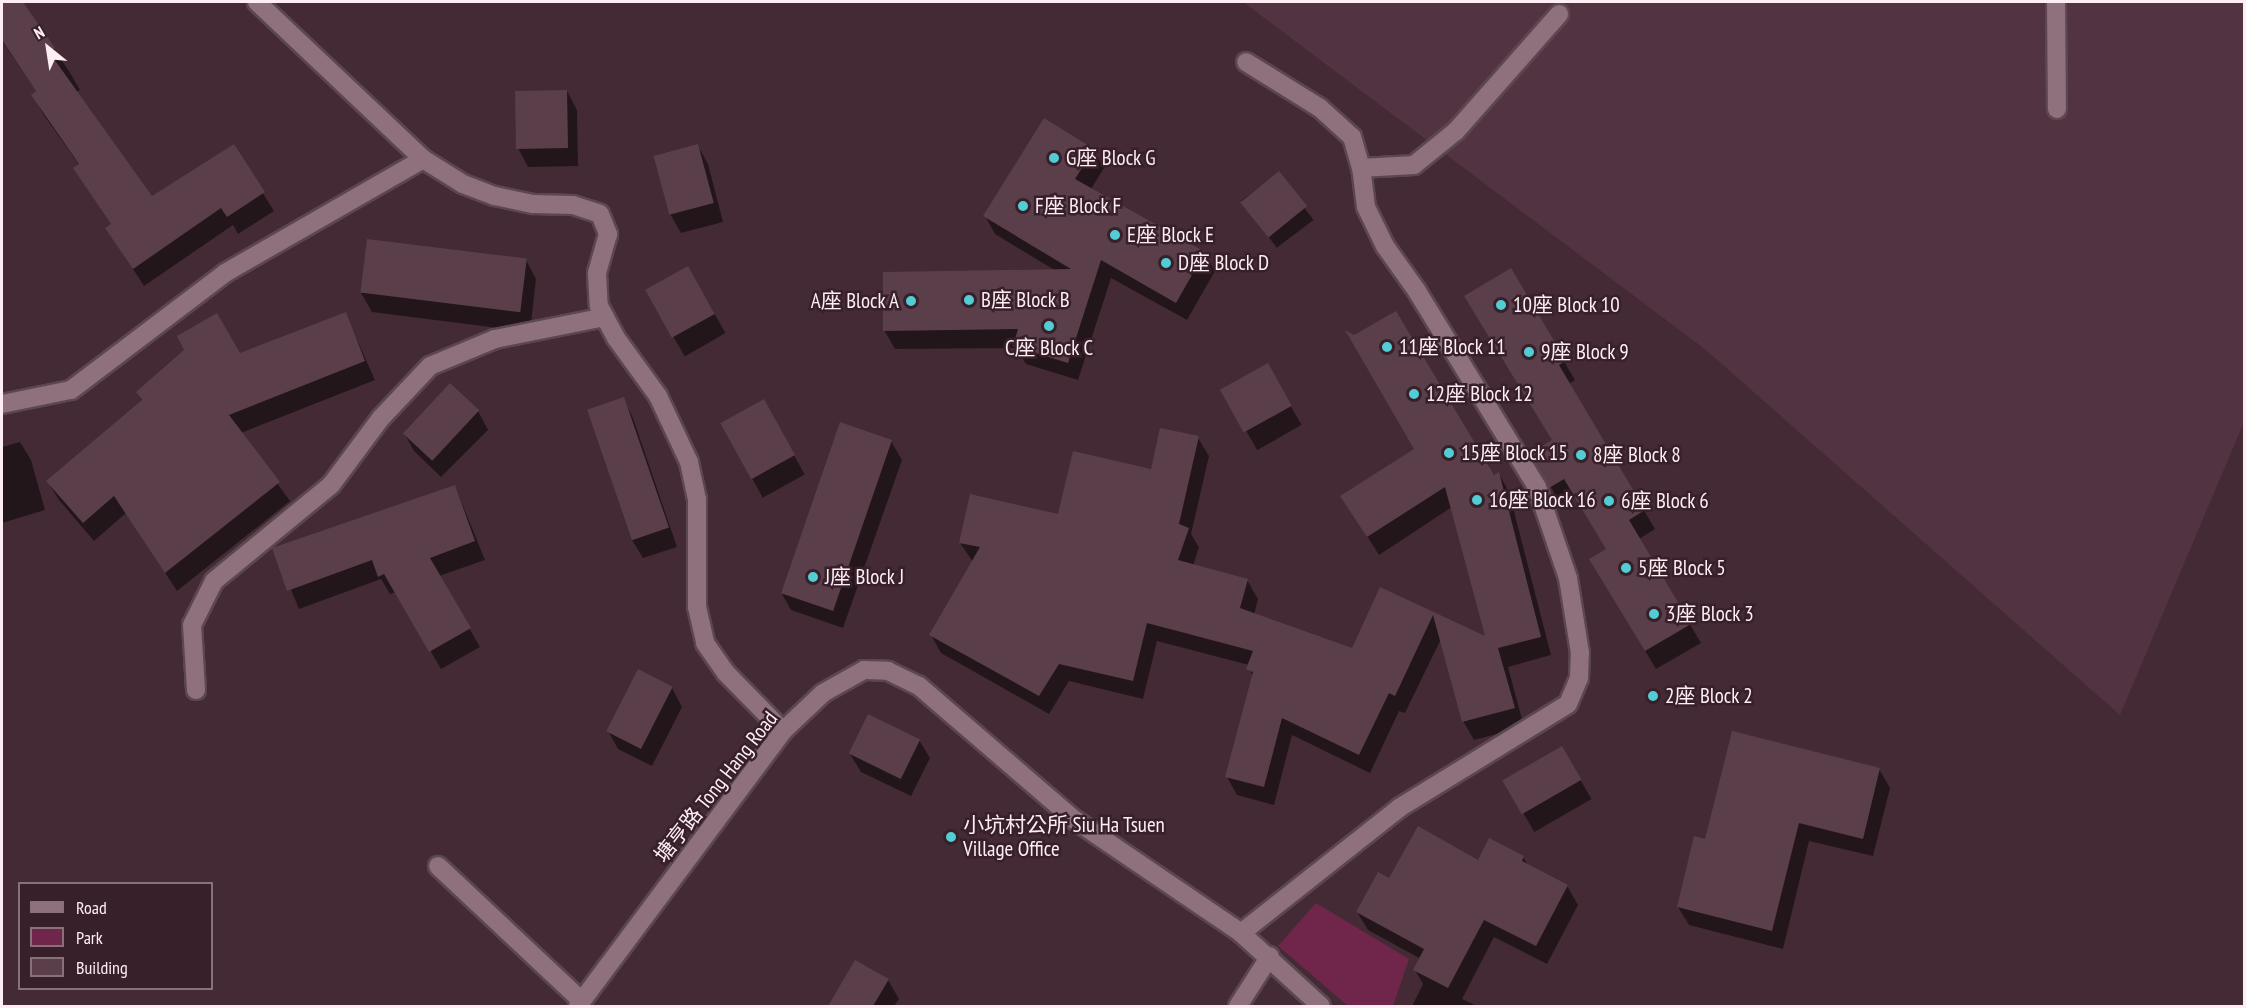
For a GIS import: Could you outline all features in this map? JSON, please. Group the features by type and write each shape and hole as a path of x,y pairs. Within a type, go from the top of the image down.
{"street":[{"path":"257,2 423,159 463,184 495,196 533,204 573,205 600,214 608,234 595,288 605,317 658,396 689,462 697,499 697,607 705,644 726,673 783,731"},
{"path":"2056,2 2056,109"},
{"path":"1361,168 1414,165 1456,131 1559,14"},
{"path":"1241,933 1399,808 1568,704 1579,678 1578,622 1553,528 1537,487 1417,291 1385,246 1366,207 1361,168 1352,137 1320,108 1245,62"},
{"path":"2,404 71,390 225,273 423,159"},
{"path":"196,690 192,625 214,581 331,485 381,418 430,366 495,339 605,317"},
{"name":"塘亨路 Tong Hang Road","path":"580,1004 783,731 823,693 864,670 888,671 919,686 1075,820 1241,933 1270,956 1321,1006"},
{"path":"438,866 580,1004"},
{"path":"1238,1006 1270,956"}],"shaded area":[{"path":"1243,2 2244,2 2244,422 2120,715 1706,350"}],"green space":[{"path":"1316,903 1409,959 1393,1006 1348,1006 1278,946"}],"building":[{"path":"2,2 23,2 55,48 49,52 152,196 234,144 265,192 227,217 221,208 133,269 105,228 111,224 73,168 79,164 31,95 36,91 2,40"},
{"path":"567,90 568,148 516,149 515,91"},
{"path":"1044,118 1094,149 1075,179 1205,252 1176,303 1101,260 1068,363 1013,346 1018,329 883,331 883,272 1071,269 983,216"},
{"path":"698,144 714,203 669,215 654,156"},
{"path":"1279,171 1307,206 1268,237 1240,202"},
{"path":"367,239 527,259 520,312 360,293"},
{"path":"688,266 715,314 672,338 645,290"},
{"path":"1511,268 1566,361 1559,365 1645,510 1629,520 1691,624 1645,651 1589,559 1606,549 1564,479 1549,488 1530,454 1552,440 1464,296"},
{"path":"1396,311 1494,475 1499,472 1541,637 1498,648 1515,708 1462,722 1433,615 1395,696 1389,693 1359,755 1282,718 1264,787 1225,777 1253,672 1246,669 1253,651 1147,623 1133,681 1059,664 1039,696 929,635 980,547 959,543 970,494 1058,514 1073,451 1151,469 1160,428 1199,436 1179,524 1189,528 1178,560 1248,579 1240,608 1352,648 1380,587 1485,636 1445,487 1367,537 1340,496 1414,449 1345,330 1354,335"},
{"path":"346,312 365,361 229,415 280,482 165,573 114,496 83,523 46,481 142,400 136,392 184,350 177,336 217,313 240,353"},
{"path":"1268,363 1292,406 1244,433 1220,390"},
{"path":"450,383 479,410 432,461 403,433"},
{"path":"624,397 669,527 632,540 587,410"},
{"path":"764,399 795,455 751,479 720,423"},
{"path":"840,422 892,440 833,611 781,593"},
{"path":"455,485 475,541 430,558 471,628 429,652 384,574 378,577 372,560 287,591 272,548"},
{"path":"638,669 673,687 641,749 606,731"},
{"path":"868,714 920,739 901,779 849,754"},
{"path":"1732,731 1880,768 1863,839 1799,823 1772,931 1677,907 1694,836 1705,839"},
{"path":"1562,746 1582,780 1522,814 1502,781"},
{"path":"1418,826 1478,860 1489,838 1524,856 1522,861 1568,885 1536,946 1484,920 1448,988 1413,970 1424,949 1356,912 1378,872 1389,878"},
{"path":"855,960 889,979 873,1006 828,1006"}],"place":[{"name":"G座 Block G","path":"1054,158"},
{"name":"F座 Block F","path":"1023,206"},
{"name":"E座 Block E","path":"1115,235"},
{"name":"D座 Block D","path":"1166,263"},
{"name":"B座 Block B","path":"969,300"},
{"name":"A座 Block A","path":"911,301"},
{"name":"10座 Block 10","path":"1501,305"},
{"name":"C座 Block C","path":"1049,326"},
{"name":"11座 Block 11","path":"1387,347"},
{"name":"9座 Block 9","path":"1529,352"},
{"name":"12座 Block 12","path":"1414,394"},
{"name":"15座 Block 15","path":"1449,453"},
{"name":"8座 Block 8","path":"1581,455"},
{"name":"16座 Block 16","path":"1477,500"},
{"name":"6座 Block 6","path":"1609,501"},
{"name":"5座 Block 5","path":"1626,568"},
{"name":"J座 Block J","path":"813,577"},
{"name":"3座 Block 3","path":"1654,614"},
{"name":"2座 Block 2","path":"1653,696"},
{"name":"小坑村公所 Siu Ha Tsuen Village Office","path":"951,837"}]}
